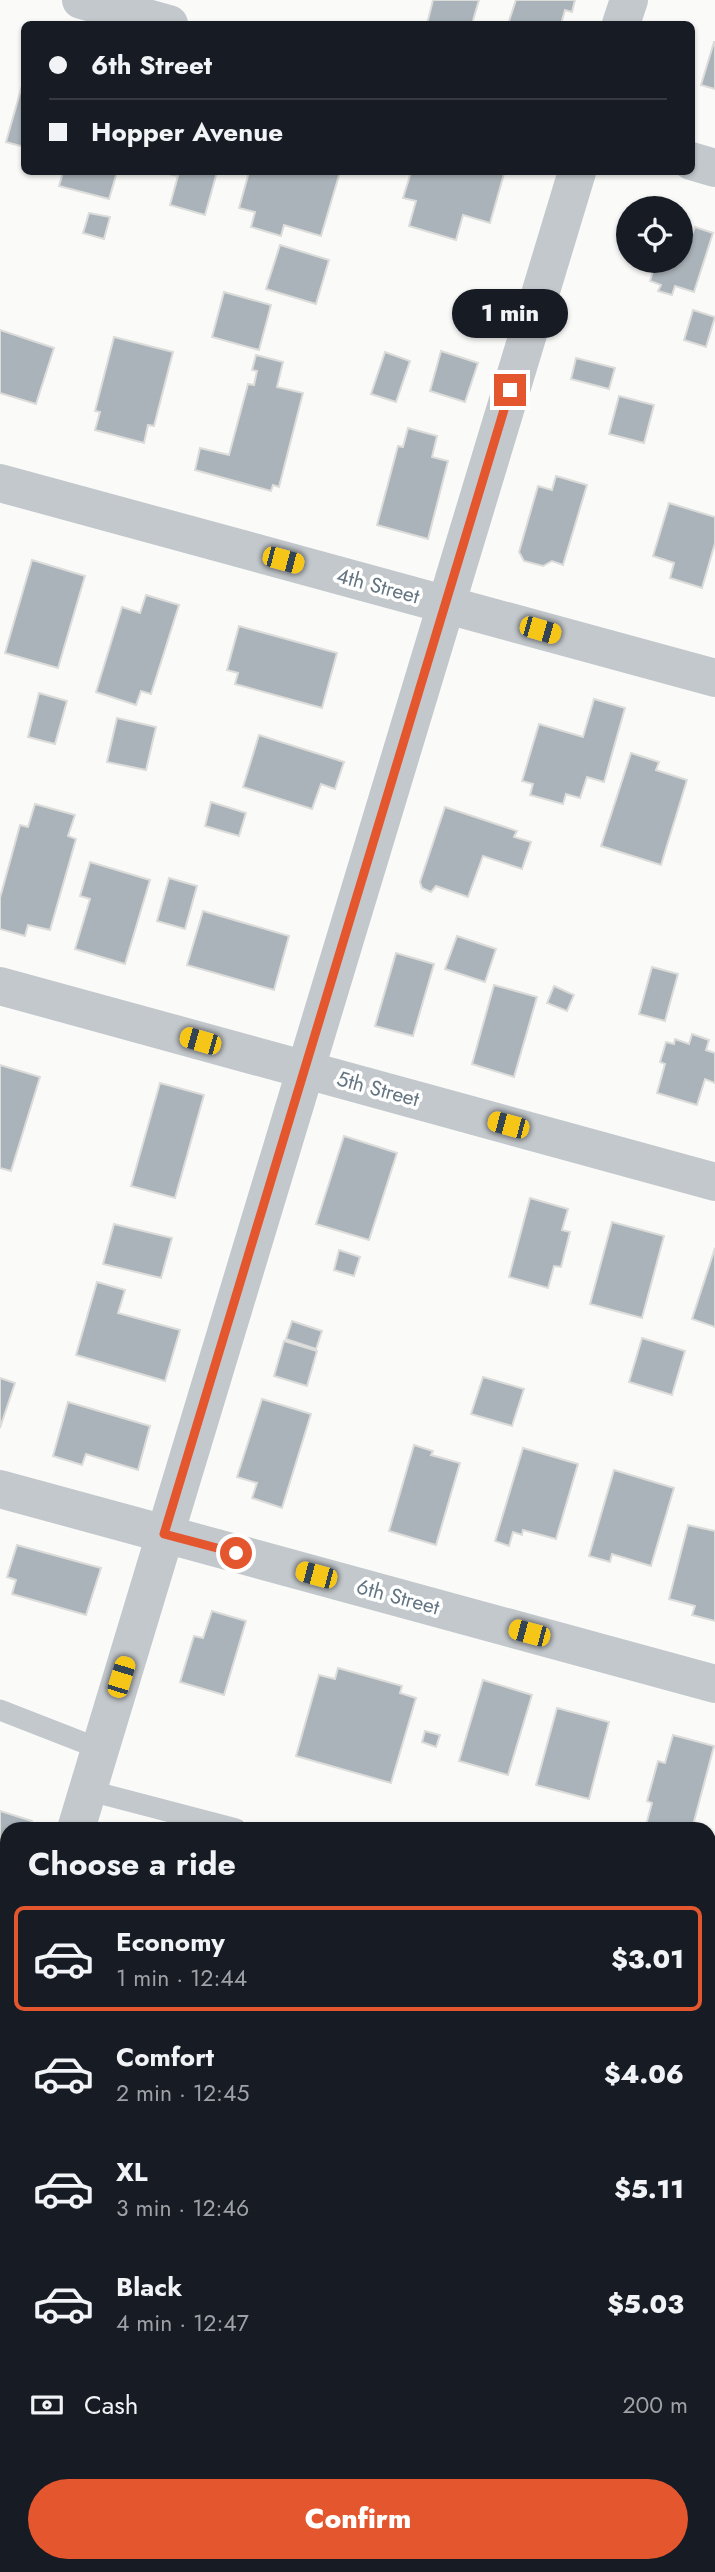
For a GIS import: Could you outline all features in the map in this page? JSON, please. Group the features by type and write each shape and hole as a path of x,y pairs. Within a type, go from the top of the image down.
{"street":[{"path":"81,0 158,21"},
{"path":"622,21 629,0"},
{"path":"695,162 715,168"},
{"path":"78,1822 576,175"},
{"name":"4th Street","path":"0,483 715,678"},
{"name":"5th Street","path":"0,986 715,1182"},
{"name":"6th Street","path":"0,1489 715,1684"}],"lane":[{"path":"0,1710 100,1749"},
{"path":"87,1790 204,1822"}],"building":[{"path":"433,0 479,0 473,21 428,21"},
{"path":"516,0 575,0 572,12 565,10 562,21 509,21"},
{"path":"715,42 715,89 701,85"},
{"path":"21,89 21,146 6,142"},
{"path":"62,175 116,175 109,199 59,186"},
{"path":"174,175 216,175 205,215 170,205 178,176"},
{"path":"248,175 339,175 321,236 284,225 281,236 251,227 255,212 239,208"},
{"path":"410,175 504,175 490,223 463,215 456,240 409,226 416,201 403,198"},
{"path":"89,213 110,217 104,239 83,233"},
{"path":"695,227 713,233 694,292 675,286 672,295 658,291 661,285 650,281 652,273 693,273"},
{"path":"280,245 329,260 316,304 266,289"},
{"path":"224,292 271,305 259,350 212,337"},
{"path":"693,310 715,317 706,347 684,340"},
{"path":"0,330 54,348 36,404 0,393"},
{"path":"114,337 173,352 154,426 148,425 144,443 95,430 100,412 95,411"},
{"path":"441,351 478,363 465,402 430,391"},
{"path":"385,352 410,361 396,402 371,394"},
{"path":"256,355 283,362 277,387 303,393 279,487 273,485 271,491 195,470 200,448 229,455 248,384 254,385 257,371 252,370"},
{"path":"576,358 615,368 609,389 571,379"},
{"path":"619,396 654,405 644,443 609,434"},
{"path":"408,428 437,436 432,457 448,461 428,539 377,525 398,446 403,447"},
{"path":"556,476 587,485 563,565 552,561 543,566 524,561 519,552 538,486 552,490"},
{"path":"669,503 715,517 715,543 702,588 670,578 674,563 653,556"},
{"path":"32,560 85,576 58,668 5,653"},
{"path":"146,595 179,605 151,694 141,691 136,705 96,692 122,607 140,613"},
{"path":"239,626 337,653 322,708 235,684 238,673 227,670"},
{"path":"39,693 67,701 55,744 28,737"},
{"path":"594,699 625,708 604,782 587,777 580,798 566,794 563,804 530,795 533,784 522,781 539,724 583,737"},
{"path":"117,718 156,727 146,770 107,762"},
{"path":"259,735 344,762 335,789 321,784 312,809 243,787"},
{"path":"631,753 659,762 656,770 687,780 661,865 601,846"},
{"path":"211,802 246,813 239,836 205,826"},
{"path":"35,804 75,815 68,836 76,839 50,930 28,925 25,936 0,929 0,898 20,825 28,827"},
{"path":"445,807 517,831 514,837 531,842 522,869 483,856 468,897 436,886 431,892 422,888 420,882"},
{"path":"90,862 150,880 125,964 75,949 90,899 80,896"},
{"path":"169,878 197,886 185,929 157,921"},
{"path":"203,911 289,936 274,990 187,965"},
{"path":"457,936 496,949 485,982 445,969"},
{"path":"396,953 434,964 413,1036 375,1026"},
{"path":"652,967 678,974 665,1021 639,1014"},
{"path":"494,985 537,997 514,1077 472,1064"},
{"path":"554,986 574,995 567,1011 547,1003"},
{"path":"692,1034 709,1040 706,1050 715,1053 715,1083 705,1079 697,1105 657,1093 665,1064 660,1062 666,1042 674,1044 675,1039 689,1044"},
{"path":"0,1065 40,1077 11,1171 0,1168"},
{"path":"160,1083 204,1095 175,1198 131,1186"},
{"path":"344,1136 397,1153 369,1240 316,1224"},
{"path":"530,1198 568,1209 562,1230 570,1232 561,1267 554,1266 548,1288 509,1277"},
{"path":"612,1222 664,1236 642,1318 590,1304"},
{"path":"114,1224 172,1238 161,1278 103,1264"},
{"path":"715,1248 715,1327 692,1319"},
{"path":"339,1250 360,1257 354,1276 334,1270"},
{"path":"97,1282 125,1290 118,1313 180,1330 165,1381 76,1355"},
{"path":"292,1321 322,1331 316,1349 286,1339"},
{"path":"642,1338 685,1351 672,1395 629,1382"},
{"path":"284,1341 317,1351 307,1386 274,1376"},
{"path":"483,1377 524,1389 512,1426 471,1414"},
{"path":"0,1378 15,1383 0,1428"},
{"path":"262,1399 311,1414 282,1508 252,1498 257,1483 237,1477"},
{"path":"68,1402 150,1426 138,1470 86,1454 82,1465 53,1456"},
{"path":"414,1445 433,1451 431,1455 460,1463 436,1545 389,1531"},
{"path":"523,1448 578,1464 556,1539 523,1530 522,1535 513,1532 509,1546 495,1541"},
{"path":"614,1470 674,1488 651,1566 612,1554 610,1562 589,1556"},
{"path":"688,1525 715,1531 715,1621 692,1615 695,1606 669,1599"},
{"path":"17,1545 101,1568 86,1615 12,1594 16,1580 7,1577"},
{"path":"212,1611 246,1621 224,1695 180,1682 194,1636 203,1638"},
{"path":"338,1668 402,1686 400,1693 416,1698 391,1783 296,1756 319,1675 335,1679"},
{"path":"483,1680 532,1695 508,1775 459,1761"},
{"path":"557,1708 609,1722 589,1799 536,1785"},
{"path":"425,1731 440,1735 436,1747 422,1742"},
{"path":"673,1735 714,1746 694,1822 647,1822 652,1803 647,1801 658,1761 665,1763"},
{"path":"0,1811 32,1821 32,1822 0,1822"}],"route":[{"path":"236,1553 164,1534 510,390"}]}
